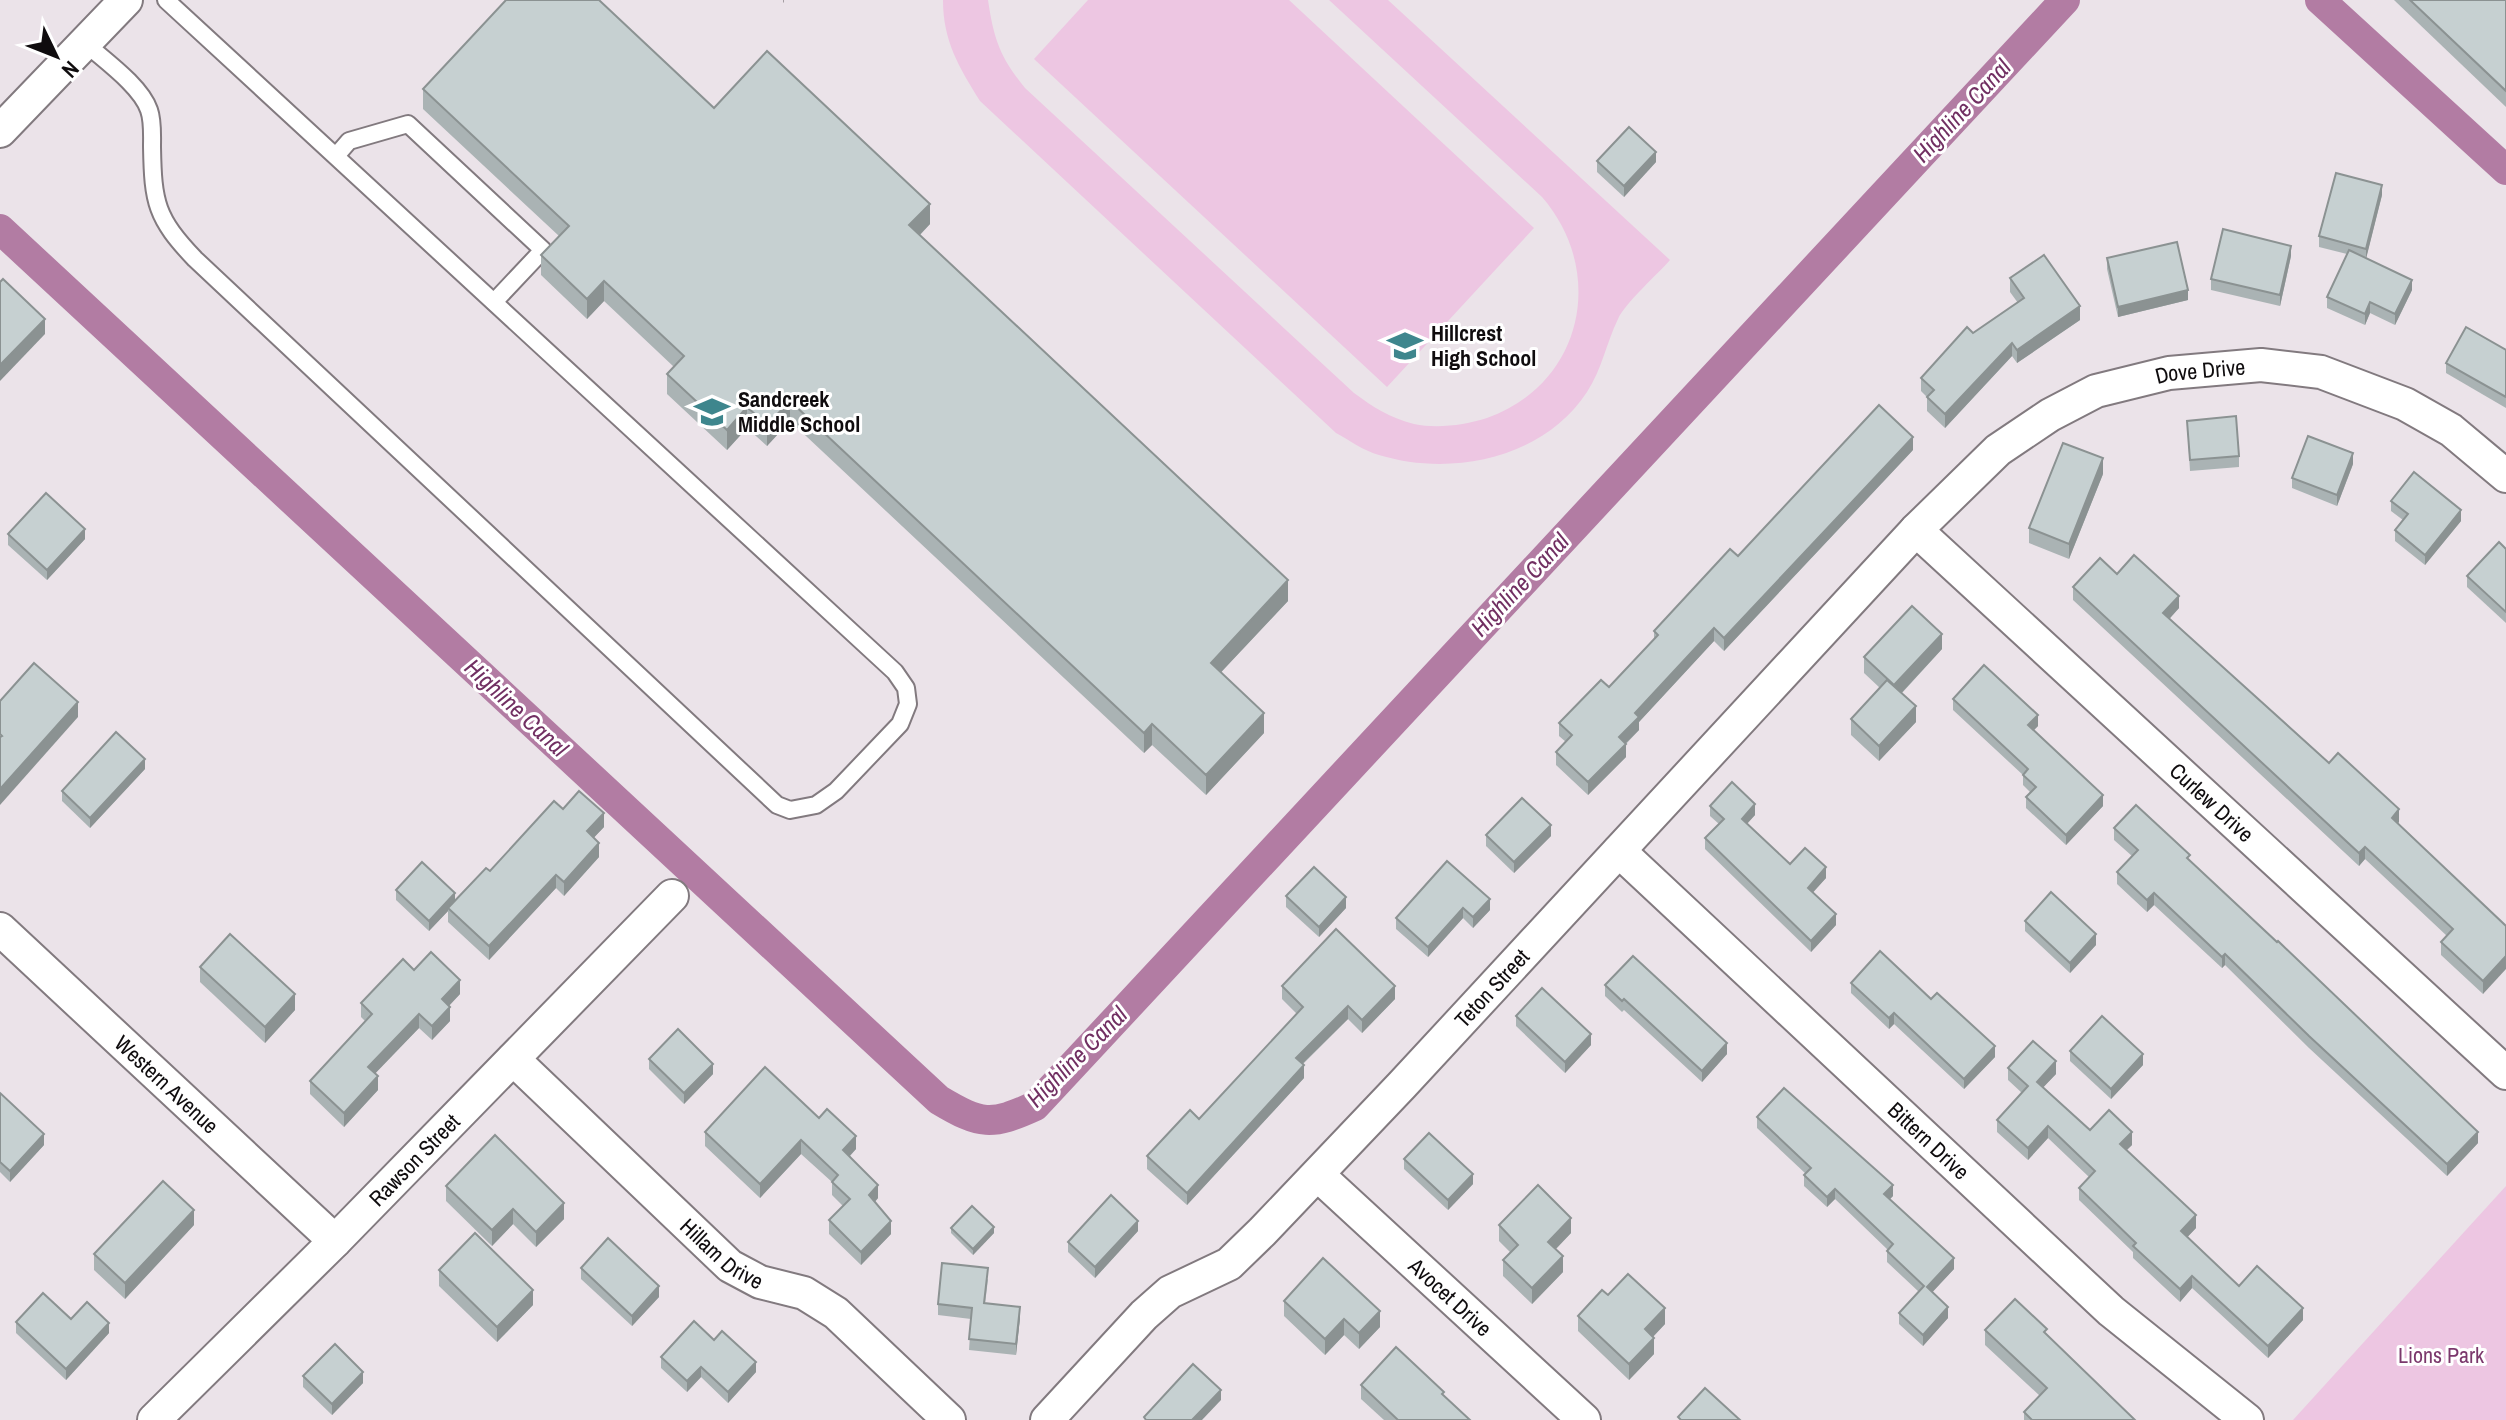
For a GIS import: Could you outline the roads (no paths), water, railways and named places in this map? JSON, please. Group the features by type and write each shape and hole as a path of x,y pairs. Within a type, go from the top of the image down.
{"street":[{"path":"0,131 126,0"},
{"name":"Dove Drive","path":"1916,530 1998,450 2050,415 2096,391 2169,373 2261,365 2321,372 2405,404 2451,430 2506,476"},
{"name":"Teton Street","path":"1047,1420 1144,1315 1170,1292 1229,1264 1318,1175 1916,530"},
{"name":"Curlew Drive","path":"1916,530 2506,1073"},
{"name":"Bittern Drive","path":"1619,851 2111,1311 2240,1418"},
{"name":"Rawson Street","path":"154,1420 335,1241 672,896"},
{"name":"Western Avenue","path":"0,929 335,1241"},
{"name":"Hillam Drive","path":"513,1059 730,1266 760,1282 804,1293 836,1313 949,1420"},
{"name":"Avocet Drive","path":"1318,1175 1584,1420"}],"lane":[{"path":"85,43 142,95 151,112 153,194 161,216 175,238 777,805 790,810 816,805 836,791 900,724 908,704 906,688 895,672 166,0"},
{"path":"336,156 349,141 408,124 543,250 494,302"}],"waterway":[{"name":"Highline Canal","path":"0,229 939,1100 976,1118 996,1119 1035,1106 2065,0"},
{"name":"Highline Canal","path":"2320,0 2506,170"}],"place":[{"name":"Hillcrest High School","path":"1405,346"},
{"name":"Sandcreek Middle School","path":"712,412"}],"park label":[{"name":"Lions Park","path":"2441,1355"}]}
